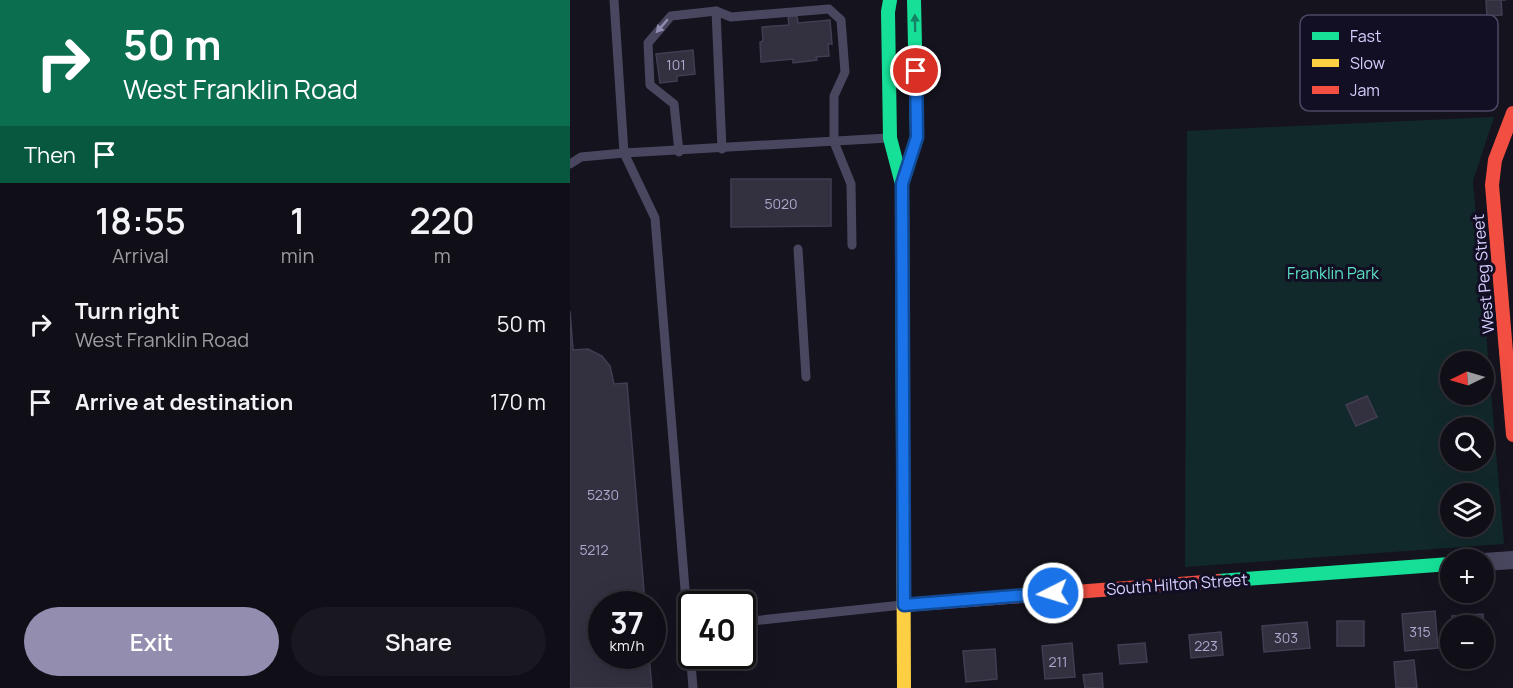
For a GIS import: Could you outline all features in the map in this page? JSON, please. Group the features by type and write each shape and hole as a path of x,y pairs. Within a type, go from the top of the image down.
{"street":[{"path":"890,0 888,12 890,138 902,184 904,688"},
{"path":"902,184 917,137 914,0"},
{"name":"West Peg Street","path":"1513,113 1495,160 1492,185 1513,435"},
{"path":"1494,561 1513,560"},
{"name":"South Hilton Street","path":"904,605 1440,565"}],"lane":[{"path":"614,0 624,153 655,218 686,591"},
{"path":"679,152 674,104 650,85 648,43 671,16 716,11 731,17 829,9 841,20 845,72 834,96 834,142 851,184 852,245"},
{"path":"716,11 722,149"},
{"path":"570,164 581,158 624,153 679,152 890,138"},
{"path":"798,249 806,377"},
{"path":"756,621 904,605"},
{"path":"692,669 693,688"}],"green space":[{"name":"Franklin Park","path":"1494,117 1473,181 1488,351 1440,351 1440,405 1492,405 1493,417 1440,417 1440,471 1494,471 1494,427 1504,544 1185,567 1187,131"}],"building":[{"path":"1486,0 1501,0 1502,15 1487,15"},
{"path":"797,16 798,23 830,20 832,44 828,44 829,56 793,63 793,59 761,62 762,27 789,25 788,17"},
{"path":"693,50 695,74 677,76 677,81 660,83 656,54"},
{"path":"731,179 831,179 831,226 731,227"},
{"path":"570,311 573,350 588,349 602,356 610,366 614,384 627,383 644,591 588,591 588,669 650,669 652,688 570,688"},
{"path":"1367,396 1377,417 1356,426 1346,405"},
{"path":"1435,611 1438,648 1405,651 1402,614"},
{"path":"1337,621 1364,621 1364,646 1337,646"},
{"path":"1307,622 1310,648 1264,652 1262,626"},
{"path":"1221,632 1223,655 1191,658 1189,635"},
{"path":"1072,643 1075,677 1045,679 1042,646"},
{"path":"1145,643 1147,662 1120,664 1118,645"},
{"path":"995,649 997,679 966,682 963,651"},
{"path":"1414,660 1417,688 1396,688 1394,662"},
{"path":"1102,673 1103,688 1085,688 1083,675"}],"traffic: fast":[{"path":"890,0 888,12 890,138 902,184 903,450"},
{"path":"902,184 917,137 914,0"},
{"path":"1218,581 1440,565"}],"traffic: slow":[{"path":"903,450 904,688"}],"traffic: jam":[{"path":"1513,113 1495,160 1492,185 1513,435"},
{"path":"904,605 1218,581"}],"route":[{"path":"916,71 917,137 902,184 904,605 1053,593"}]}
